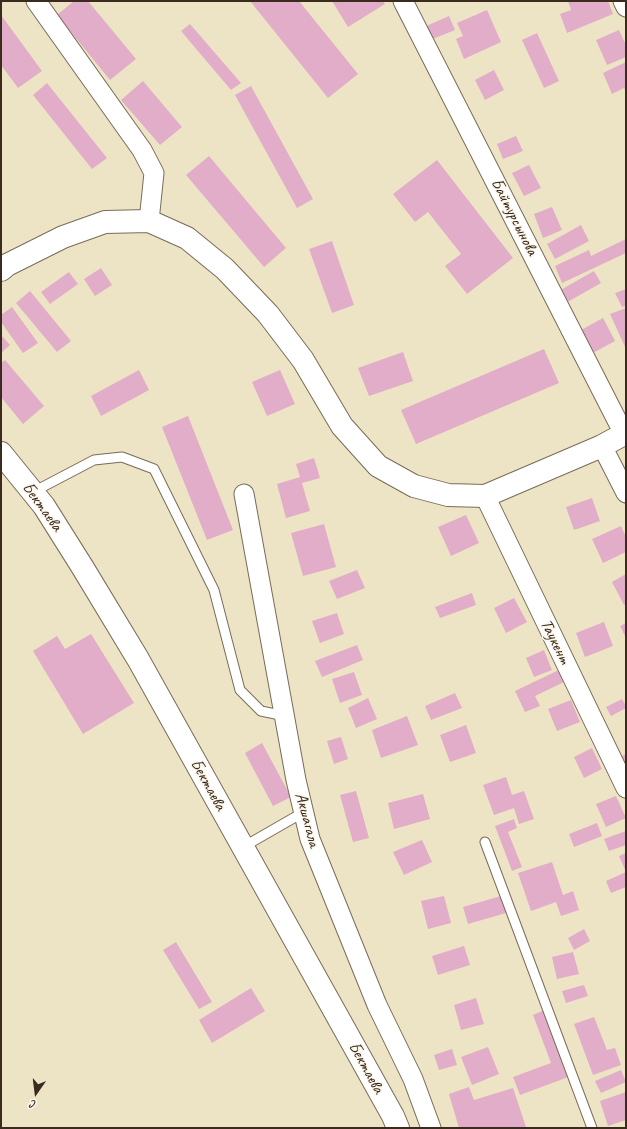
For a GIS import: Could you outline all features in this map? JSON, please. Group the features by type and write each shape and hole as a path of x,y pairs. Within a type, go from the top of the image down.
{"street":[{"path":"36,1 142,150 154,173 149,221"},
{"name":"Байтурсынова","path":"403,1 625,433"},
{"path":"623,1 626,7"},
{"path":"1,270 63,237 105,222 149,221 187,238 225,269 268,314 303,360 342,426 378,466 414,486 448,495 485,496 602,446 625,433"},
{"path":"602,446 626,493"},
{"name":"Бектаева","path":"1,453 44,506 134,652 393,1116 398,1128"},
{"name":"Акшагала","path":"244,494 296,780 310,839 377,1005 413,1079 431,1128"},
{"name":"Таукент","path":"485,496 626,788"}],"lane":[{"path":"32,492 94,460 122,457 154,469 214,590 240,690 261,711 284,716"},
{"path":"243,847 304,812"},
{"path":"485,842 592,1128"}],"building":[{"path":"74,1 88,1 136,59 110,80 57,15"},
{"path":"250,1 299,1 358,74 328,98"},
{"path":"332,1 383,1 385,4 348,27"},
{"path":"568,1 608,1 613,14 567,33 560,14 571,10"},
{"path":"487,10 501,42 464,59 456,39 463,36 457,23"},
{"path":"1,15 42,71 18,88 1,65"},
{"path":"449,16 455,30 430,40 424,27"},
{"path":"190,24 241,83 231,90 181,31"},
{"path":"619,30 626,45 626,57 607,65 596,40"},
{"path":"537,33 559,81 544,88 522,40"},
{"path":"626,62 626,92 624,88 612,94 603,73"},
{"path":"494,70 504,90 485,100 475,80"},
{"path":"143,81 182,127 160,145 121,100"},
{"path":"47,83 107,158 92,169 33,95"},
{"path":"251,86 313,199 297,208 235,95"},
{"path":"516,136 523,151 503,159 497,144"},
{"path":"209,156 286,248 264,267 186,175"},
{"path":"437,160 513,258 467,294 445,266 461,254 428,212 415,222 393,194"},
{"path":"529,165 541,188 524,196 512,173"},
{"path":"552,207 562,230 543,238 534,214"},
{"path":"581,225 589,241 555,259 547,244"},
{"path":"626,239 626,253 562,283 555,266 589,250 591,256"},
{"path":"332,241 354,305 332,313 309,249"},
{"path":"101,268 112,285 95,296 84,279"},
{"path":"594,271 601,283 564,304 557,292"},
{"path":"69,272 78,284 50,304 41,292"},
{"path":"626,289 626,306 622,307 615,293"},
{"path":"30,291 71,341 57,352 16,303"},
{"path":"12,307 38,343 23,353 1,322 1,315"},
{"path":"626,308 626,349 610,314"},
{"path":"603,318 615,341 593,353 581,330"},
{"path":"1,335 10,345 1,353"},
{"path":"544,349 559,383 416,444 401,410"},
{"path":"403,352 413,381 369,396 358,368"},
{"path":"5,360 44,406 23,424 1,397 1,363"},
{"path":"139,370 149,390 101,416 91,396"},
{"path":"280,370 295,404 267,416 252,382"},
{"path":"188,416 233,530 207,540 162,427"},
{"path":"314,458 320,478 302,483 310,511 286,518 277,484 300,477 296,464"},
{"path":"592,498 600,521 574,530 566,507"},
{"path":"466,515 479,543 451,556 438,527"},
{"path":"324,524 336,567 303,576 291,533"},
{"path":"621,526 626,537 626,552 603,563 592,539"},
{"path":"357,570 365,588 337,599 329,581"},
{"path":"626,574 626,604 624,605 612,582"},
{"path":"472,593 476,605 440,618 435,607"},
{"path":"514,598 527,622 506,633 494,608"},
{"path":"337,613 344,634 320,643 312,621"},
{"path":"604,622 613,646 585,657 576,633"},
{"path":"626,623 626,638 620,626"},
{"path":"91,634 134,703 83,734 33,651 57,636 65,649"},
{"path":"357,645 363,660 322,677 315,661"},
{"path":"544,650 552,670 534,677 526,658"},
{"path":"561,669 566,681 535,696 540,706 525,712 515,691"},
{"path":"354,672 362,695 340,703 332,679"},
{"path":"455,693 462,708 431,720 425,706"},
{"path":"368,698 377,719 356,728 348,708"},
{"path":"622,699 626,708 611,716 606,707"},
{"path":"571,700 580,722 557,731 548,709"},
{"path":"407,716 418,745 381,758 372,730"},
{"path":"466,725 476,753 450,762 440,735"},
{"path":"341,737 348,759 334,764 327,741"},
{"path":"262,743 291,797 273,806 245,753"},
{"path":"592,748 602,769 584,778 574,757"},
{"path":"626,754 626,774 614,760"},
{"path":"506,777 512,795 524,791 534,819 519,824 514,808 494,815 483,785"},
{"path":"356,791 369,838 353,842 340,795"},
{"path":"423,794 430,819 394,829 388,803"},
{"path":"616,796 626,818 606,827 596,804"},
{"path":"514,819 517,828 508,832 522,867 512,871 495,826"},
{"path":"597,823 602,836 574,847 569,834"},
{"path":"626,831 626,845 609,851 604,839"},
{"path":"422,840 432,862 404,875 393,852"},
{"path":"626,853 626,872 619,856"},
{"path":"552,862 563,895 573,891 579,910 561,916 556,902 531,911 518,873"},
{"path":"626,872 626,887 611,893 606,881"},
{"path":"444,896 451,923 428,929 421,901"},
{"path":"501,896 506,913 468,924 463,907"},
{"path":"584,929 590,941 574,950 568,938"},
{"path":"176,942 212,1002 199,1009 163,950"},
{"path":"464,946 470,965 438,975 432,956"},
{"path":"573,952 579,974 557,979 552,957"},
{"path":"584,985 588,996 566,1003 562,991"},
{"path":"251,988 265,1011 212,1043 199,1020"},
{"path":"476,998 484,1024 461,1030 454,1005"},
{"path":"547,1009 571,1076 520,1095 513,1077 551,1063 533,1015"},
{"path":"594,1017 607,1050 615,1048 621,1065 593,1075 574,1024"},
{"path":"488,1047 499,1074 472,1085 461,1057"},
{"path":"452,1049 457,1065 439,1070 434,1055"},
{"path":"621,1070 626,1082 601,1093 595,1081"},
{"path":"469,1087 474,1100 513,1088 526,1127 459,1128 449,1094"},
{"path":"626,1092 626,1120 608,1126 600,1101"}]}
